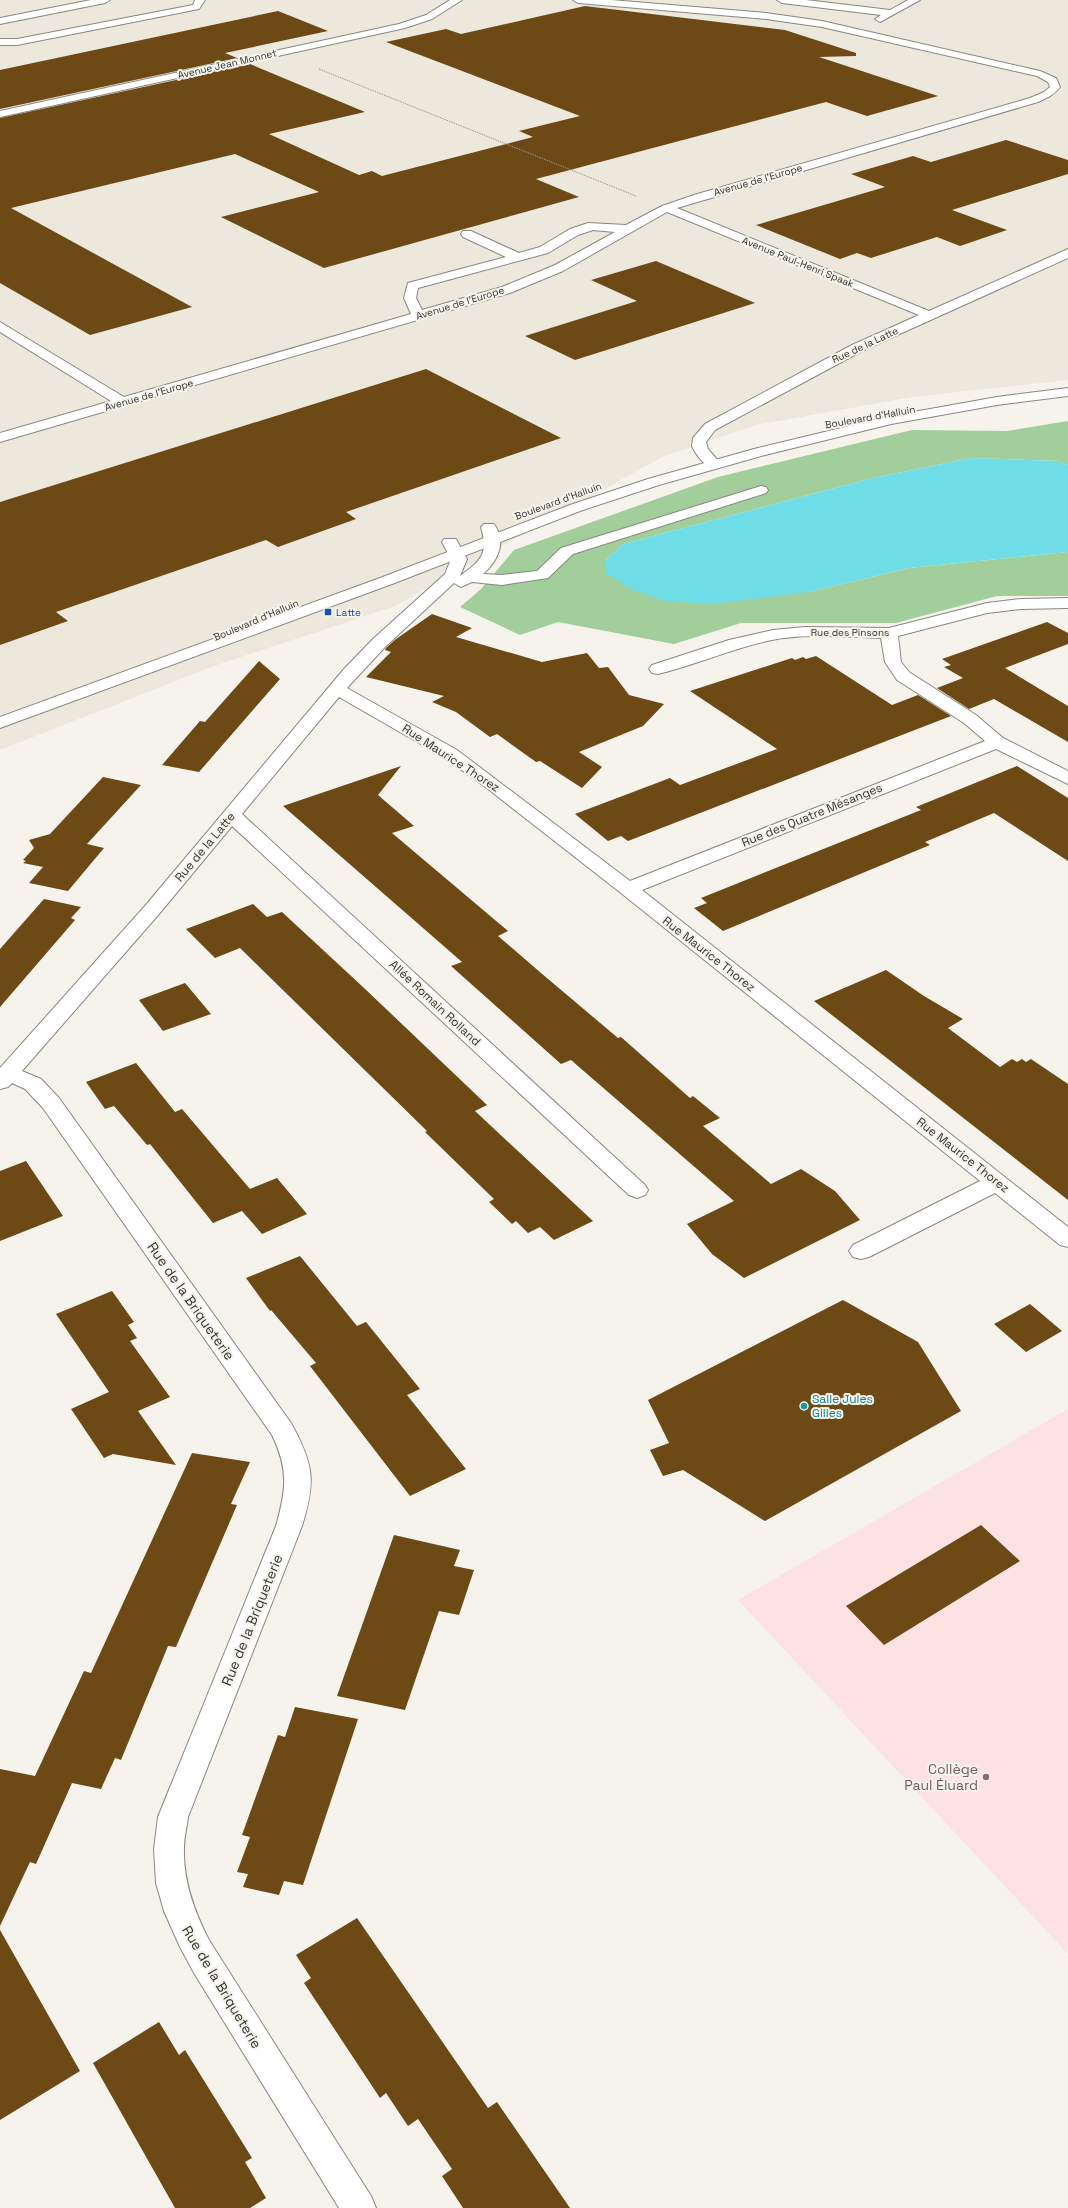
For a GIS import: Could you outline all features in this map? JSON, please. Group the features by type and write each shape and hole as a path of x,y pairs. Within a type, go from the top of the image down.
{"street":[{"path":"0,20 104,0"},
{"path":"0,42 17,42 196,7 200,0"},
{"name":"Avenue de l'Europe","path":"0,438 418,316 533,280 559,268 666,208 698,197 1034,100 1048,94 1055,88 1052,80 1040,74 855,30 766,16 578,0"},
{"path":"782,0 892,13"},
{"path":"855,30 892,13 915,0"},
{"name":"Avenue Jean Monnet","path":"0,114 413,23 435,14 452,1"},
{"name":"Avenue Paul-Henri Spaak","path":"666,208 929,315"},
{"path":"418,316 410,298 412,286 544,250 574,232 592,226 627,229"},
{"path":"467,234 517,257"},
{"name":"Rue de la Latte","path":"709,459 698,441 699,437 710,428 836,358 1068,253"},
{"path":"0,326 122,402"},
{"name":"Boulevard d'Halluin","path":"0,723 491,534 589,504 709,459 861,426 987,402 1068,392"},
{"path":"468,577 502,580 520,579 542,575 567,551 761,490"},
{"name":"Rue de la Latte","path":"411,614 468,577 491,556 491,534"},
{"name":"Rue de la Latte","path":"4,1077 232,815 366,656 451,577 458,564 454,548"},
{"name":"Rue des Pinsons","path":"658,669 735,644 773,635 805,632 889,633 987,608 1022,604 1068,603"},
{"path":"889,633 893,662 903,676 970,719 997,742 1039,762 1068,779"},
{"name":"Rue Maurice Thorez","path":"337,689 413,731 475,771 628,889 1068,1239"},
{"name":"Rue des Quatre Mésanges","path":"628,889 997,742"},
{"name":"Allée Romain Rolland","path":"232,815 637,1190"},
{"name":"Rue de la Briqueterie","path":"4,1077 33,1084 55,1108 278,1424 295,1454 300,1478 297,1501 289,1526 173,1817 168,1852 172,1888 184,1925 205,1963 359,2208"},
{"path":"861,1251 997,1182"}],"path":[{"path":"278,53 666,208"}],"shaded area":[{"path":"0,0 1068,0 1068,380 912,397 756,425 662,457 395,606 214,666 0,750"},
{"name":"Collège Paul Éluard","path":"1068,1409 1068,1954 738,1600"}],"green space":[{"path":"1068,421 1068,465 1058,461 971,458 873,478 623,544 606,560 809,592 909,568 1068,552 1068,596 997,596 896,623 741,623 674,644 558,622 520,635 460,607 481,589 514,550 718,477 912,430 1007,431"}],"water":[{"path":"971,458 1058,461 1068,465 1068,552 909,568 809,592 713,604 664,601 631,589 606,573 606,560 623,544 873,478"}],"building":[{"path":"585,6 785,30 856,53 856,56 819,57 938,96 867,116 826,102 536,179 579,197 324,268 221,217 319,192 235,154 11,208 192,307 90,335 0,283 0,118 250,64 365,112 269,134 359,175 372,171 382,176 533,137 519,131 580,116 386,42 446,29 461,34"},
{"path":"278,11 328,31 225,53 237,58 0,109 0,70"},
{"path":"1006,140 1068,160 1068,174 952,210 1007,230 960,246 937,237 871,258 857,253 840,259 756,225 885,187 851,174 913,156 931,162"},
{"path":"656,261 755,303 575,360 525,336 637,301 591,280"},
{"path":"426,369 561,438 346,512 356,519 278,547 266,540 56,612 68,621 0,645 0,502"},
{"path":"432,614 472,628 456,637 542,662 587,653 599,668 608,667 629,695 664,704 643,726 579,752 602,767 582,788 540,761 536,762 497,734 490,737 456,712 432,702 444,696 366,677 391,652 385,650 386,648 396,639"},
{"path":"1047,622 1068,633 1068,644 1005,668 1068,706 1068,742 994,699 969,709 937,688 963,678 944,667 951,665 942,659"},
{"path":"816,656 892,705 918,695 951,716 628,841 621,836 608,841 575,814 670,778 680,785 777,749 690,691 792,658 795,660 803,657 806,659"},
{"path":"259,661 280,679 199,772 162,765 200,721 205,722"},
{"path":"401,766 378,795 414,826 392,833 508,931 498,936 618,1038 621,1037 690,1098 693,1096 720,1118 703,1126 771,1184 801,1169 835,1191 860,1220 744,1278 712,1254 687,1224 734,1201 571,1060 561,1064 451,966 462,962 283,806"},
{"path":"1017,766 1068,798 1068,861 994,813 925,842 930,845 723,931 694,908 707,903 701,898 921,810 916,807"},
{"path":"103,777 141,785 87,844 104,848 68,891 29,883 43,867 23,863 26,861 23,860 34,848 29,840 50,834"},
{"path":"44,899 81,907 71,918 75,920 0,1007 0,949"},
{"path":"253,904 267,917 282,912 363,987 487,1105 475,1111 593,1221 554,1240 540,1227 528,1233 516,1221 512,1224 489,1202 494,1199 425,1132 427,1131 240,948 215,958 186,929"},
{"path":"886,970 924,996 963,1019 948,1028 1000,1067 1012,1059 1017,1062 1022,1059 1026,1062 1031,1059 1068,1084 1068,1200 814,1001"},
{"path":"185,983 211,1014 163,1031 139,1000"},
{"path":"136,1063 175,1112 182,1109 250,1189 277,1178 307,1214 262,1234 242,1211 213,1223 150,1144 147,1145 114,1106 105,1109 86,1082"},
{"path":"26,1161 63,1216 0,1241 0,1171"},
{"path":"300,1256 357,1326 366,1322 420,1389 407,1395 466,1469 410,1496 310,1366 316,1363 271,1310 270,1311 246,1278"},
{"path":"112,1291 134,1322 128,1325 137,1338 130,1341 170,1397 138,1411 176,1465 113,1454 104,1458 71,1409 109,1392 56,1314"},
{"name":"Salle Jules Gilles","path":"843,1300 918,1342 961,1411 765,1521 683,1470 663,1476 650,1450 669,1443 648,1400"},
{"path":"1030,1304 1062,1331 1026,1352 994,1324"},
{"path":"192,1453 250,1462 231,1504 237,1505 176,1647 168,1646 121,1760 115,1758 101,1789 72,1783 36,1864 30,1862 0,1926 0,1769 35,1776 84,1671 91,1673"},
{"path":"981,1525 1020,1561 884,1645 846,1606"},
{"path":"394,1535 460,1550 454,1566 474,1570 459,1615 439,1611 405,1710 337,1696"},
{"path":"295,1707 358,1719 303,1885 284,1881 279,1895 243,1887 248,1874 237,1872 250,1837 242,1835 278,1735 285,1737"},
{"path":"357,1918 488,2108 497,2102 570,2208 463,2208 442,2176 452,2169 418,2119 408,2126 386,2093 380,2098 304,1983 311,1978 296,1955"},
{"path":"0,1930 80,2071 0,2120"},
{"path":"159,2022 179,2055 185,2050 252,2158 245,2162 266,2198 250,2208 175,2208 93,2063"}],"place":[{"name":"Latte","path":"328,612"},
{"name":"Salle Jules Gilles","path":"804,1406"},
{"name":"Collège Paul Éluard","path":"986,1777"}]}
